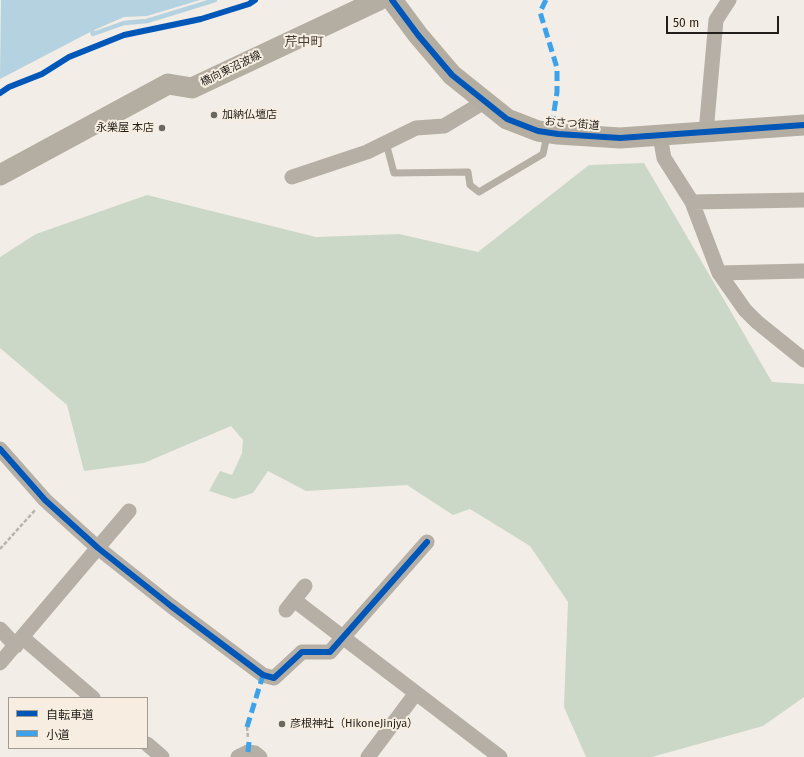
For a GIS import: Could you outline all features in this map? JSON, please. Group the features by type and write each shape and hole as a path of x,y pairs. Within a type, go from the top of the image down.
{"street":[{"name":"橋向東沼波線","path":"0,175 168,84 192,88 379,0"},
{"name":"おさつ街道","path":"392,0 418,35 452,75 484,102 507,118 538,131 547,133 620,138 804,125"},
{"path":"706,132 716,20 729,0"},
{"path":"292,177 367,152 416,128 444,126 484,102"},
{"path":"660,136 664,158 692,202 719,273 745,310 757,322 804,360"},
{"path":"692,202 804,200"},
{"path":"719,273 804,271"},
{"path":"0,448 45,500 98,548 171,606 263,675 274,678 302,652 330,652 427,542"},
{"path":"0,663 129,512"},
{"path":"305,586 290,605 342,638 500,757"},
{"path":"0,629 92,697"},
{"path":"368,757 416,693"},
{"path":"148,745 162,757"},
{"path":"238,757 248,752 255,753 260,757"}],"lane":[{"path":"386,142 394,174 468,172 470,185 479,192 543,154 547,133"}],"path":[{"path":"0,549 45,500"},
{"path":"247,726 249,742"}],"green space":[{"path":"644,163 772,382 804,384 804,697 763,726 652,757 586,757 564,707 568,602 530,546 470,509 453,515 407,485 306,491 268,471 253,493 234,499 209,491 220,471 232,475 242,453 243,440 231,426 144,463 84,471 67,405 0,348 0,257 36,234 147,195 316,237 399,234 478,252 589,165"}],"water":[{"path":"1,0 200,0 147,16 124,17 92,31 0,79"}],"waterway":[{"path":"92,31 93,34 124,23 147,21 215,0"}],"marked path":[{"path":"546,0 540,12 557,68 557,92 552,125"},
{"path":"247,727 263,675"},
{"path":"248,752 249,742"}],"cycle path":[{"path":"0,93 9,87 42,74 69,57 124,35 201,19 249,4 255,0"},
{"path":"392,0 418,35 452,75 507,119 538,131 558,134 620,138 804,125"},
{"path":"0,449 45,500 98,548 171,606 263,675 274,678 302,652 330,652 427,542"}],"place":[{"name":"加納仏壇店","path":"214,115"},
{"name":"永樂屋 本店","path":"162,128"},
{"name":"彦根神社（HikoneJinjya）","path":"282,724"}],"district":[{"name":"芹中町","path":"304,42"}]}
